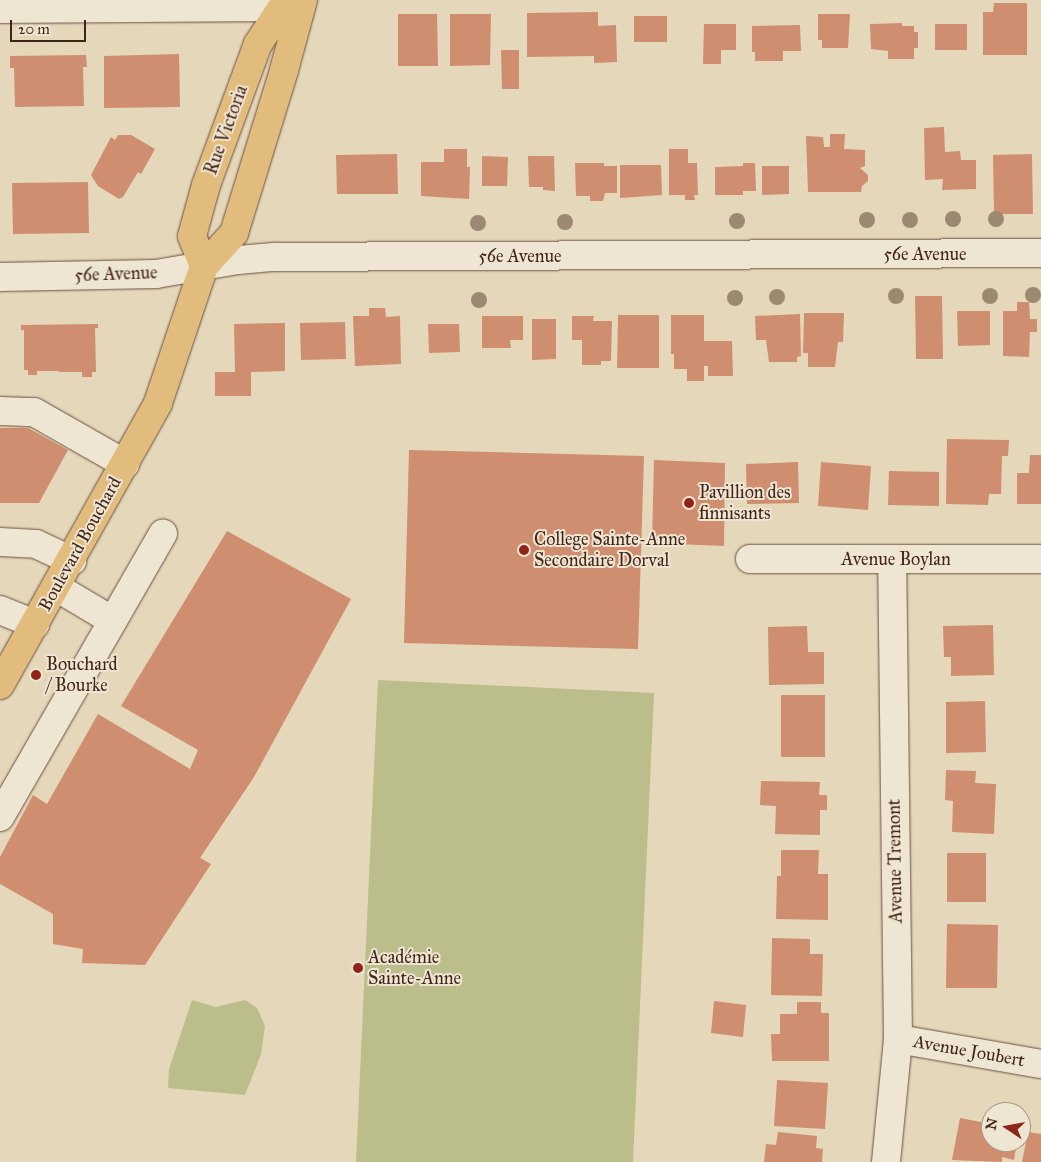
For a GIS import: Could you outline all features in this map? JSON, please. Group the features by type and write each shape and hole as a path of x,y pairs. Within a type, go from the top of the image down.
{"main road":[{"name":"Rue Victoria","path":"204,266 192,238 204,193 258,44 294,4"},
{"name":"Rue Victoria","path":"158,403 204,266 234,233 284,70 294,4"},
{"name":"Boulevard Bouchard","path":"0,685 72,560 158,403"}],"street":[{"path":"0,9 106,4 294,4"},
{"name":"56e Avenue","path":"0,277 156,274 250,258 274,257 1041,253"},
{"path":"0,411 34,412 125,464"},
{"path":"0,818 163,533"},
{"path":"0,542 36,544 72,560"},
{"name":"Avenue Boylan","path":"750,559 1041,559"},
{"name":"Avenue Tremont","path":"886,1162 898,1039 892,559"},
{"path":"56,587 113,621"},
{"path":"0,610 35,624"},
{"name":"Avenue Joubert","path":"898,1039 1041,1064"}],"green space":[{"path":"378,680 654,693 633,1162 356,1162"},
{"path":"192,1000 216,1007 245,1000 257,1008 265,1026 261,1054 245,1095 168,1088 169,1069"}],"building":[{"path":"994,3 1027,3 1027,55 983,55 983,12 993,12"},
{"path":"598,12 598,26 616,25 617,62 594,63 594,56 527,57 527,13"},
{"path":"398,14 437,14 438,66 398,66"},
{"path":"450,14 491,14 490,65 450,66"},
{"path":"818,14 850,14 848,48 822,48 822,40 818,40"},
{"path":"634,16 667,16 667,42 634,42"},
{"path":"902,23 902,26 914,26 914,32 918,32 918,48 914,48 914,59 888,59 888,51 871,49 870,24"},
{"path":"704,24 736,24 736,50 721,50 721,64 703,64"},
{"path":"935,24 967,24 967,50 935,50"},
{"path":"800,25 801,51 783,51 783,61 755,61 755,52 752,52 752,26"},
{"path":"501,50 519,50 519,89 502,89"},
{"path":"179,54 180,107 104,108 104,56"},
{"path":"86,55 87,67 83,67 84,106 15,107 14,68 10,68 10,56"},
{"path":"944,127 945,152 960,151 961,160 976,160 976,189 942,190 943,179 925,180 924,128"},
{"path":"830,134 845,134 844,149 865,150 865,166 860,168 868,175 868,181 862,186 861,192 808,192 806,136 823,137 824,147 830,147"},
{"path":"118,135 131,135 155,149 141,174 138,172 123,197 119,199 98,186 91,175 111,137 115,140"},
{"path":"444,149 467,149 467,167 470,167 469,199 421,196 421,162 444,162"},
{"path":"669,149 688,149 688,163 697,163 698,195 694,195 695,200 685,200 685,195 669,195"},
{"path":"397,154 398,194 337,194 336,155"},
{"path":"1032,154 1033,214 994,214 993,155"},
{"path":"482,156 508,157 507,186 482,186"},
{"path":"528,156 554,156 555,191 543,190 543,187 529,187"},
{"path":"575,163 604,163 604,166 617,166 617,193 605,193 603,201 590,201 590,196 576,196"},
{"path":"743,163 755,163 756,191 743,191 743,195 715,195 715,167 743,166"},
{"path":"620,165 661,165 662,195 620,198"},
{"path":"762,166 789,166 789,194 762,195"},
{"path":"88,182 89,233 13,234 12,183"},
{"path":"915,296 942,296 943,359 916,359"},
{"path":"1017,302 1029,302 1030,319 1037,319 1037,332 1030,332 1029,357 1003,356 1003,311 1017,311"},
{"path":"369,308 385,308 386,317 400,316 401,364 355,366 353,316 369,316"},
{"path":"957,311 990,311 990,345 958,346"},
{"path":"804,313 844,313 843,342 838,342 835,367 808,367 808,353 803,353"},
{"path":"800,314 801,356 797,357 797,362 769,362 766,340 756,340 755,316"},
{"path":"618,315 659,315 659,368 617,368"},
{"path":"671,315 704,315 704,341 732,341 733,376 708,376 708,366 704,366 704,381 687,381 687,369 674,369 674,354 671,354"},
{"path":"482,316 523,316 523,340 510,340 511,348 482,348"},
{"path":"572,316 594,316 593,321 612,321 611,361 601,361 601,365 582,365 582,340 572,340"},
{"path":"532,319 556,319 556,359 532,360"},
{"path":"345,322 346,359 301,360 300,323"},
{"path":"285,323 285,371 251,372 251,396 215,396 215,372 235,372 234,324"},
{"path":"98,324 98,328 95,328 96,372 92,372 92,377 82,377 82,372 59,371 37,371 37,375 28,375 28,370 24,370 24,330 21,330 21,325"},
{"path":"428,324 459,324 460,352 429,353"},
{"path":"0,428 28,428 68,450 39,503 0,503"},
{"path":"947,439 1009,440 1008,456 1002,456 1001,494 989,494 988,505 946,504"},
{"name":"College Sainte-Anne Secondaire Dorval","path":"409,450 644,456 638,649 404,643"},
{"path":"1030,455 1041,455 1041,504 1017,504 1017,473 1029,473"},
{"name":"Pavillion des finnisants","path":"654,460 725,463 724,546 652,543"},
{"path":"798,462 799,503 747,504 746,464"},
{"path":"821,462 871,466 868,510 818,506"},
{"path":"889,471 939,472 939,506 888,505"},
{"path":"227,531 351,599 254,777 200,858 211,864 145,965 82,963 83,949 53,944 53,914 0,884 0,857 33,795 47,804 98,714 190,769 198,750 121,706"},
{"path":"993,625 994,675 951,676 951,657 944,657 943,626"},
{"path":"807,626 808,652 824,652 824,684 769,685 768,627"},
{"path":"781,695 825,695 825,757 781,757"},
{"path":"985,701 986,752 946,753 946,702"},
{"path":"946,770 976,771 975,783 996,784 994,834 952,832 953,801 945,800"},
{"path":"761,781 820,782 819,795 827,795 827,810 820,810 820,835 775,834 776,806 760,805"},
{"path":"781,850 819,850 818,874 828,874 828,920 776,919 777,876 781,876"},
{"path":"947,853 986,853 986,902 947,902"},
{"path":"947,924 998,925 997,988 946,988"},
{"path":"772,938 810,939 810,954 823,954 822,996 771,995"},
{"path":"714,1001 746,1005 743,1037 711,1033"},
{"path":"797,1002 821,1002 821,1013 829,1013 829,1061 772,1061 771,1034 780,1034 780,1014 797,1014"},
{"path":"777,1080 828,1083 825,1129 774,1126"},
{"path":"960,1118 981,1122 981,1152 1015,1152 1014,1160 1002,1157 1002,1162 952,1160"},
{"path":"778,1132 817,1136 816,1148 823,1149 822,1162 764,1162 766,1144 776,1145"},
{"path":"1031,1132 1041,1134 1041,1162 1022,1162 1024,1152 1031,1152"}],"place":[{"name":"Pavillion des finnisants","path":"689,503"},
{"name":"College Sainte-Anne Secondaire Dorval","path":"524,550"},
{"name":"Bouchard / Bourke","path":"36,675"},
{"name":"Académie Sainte-Anne","path":"358,968"}]}
